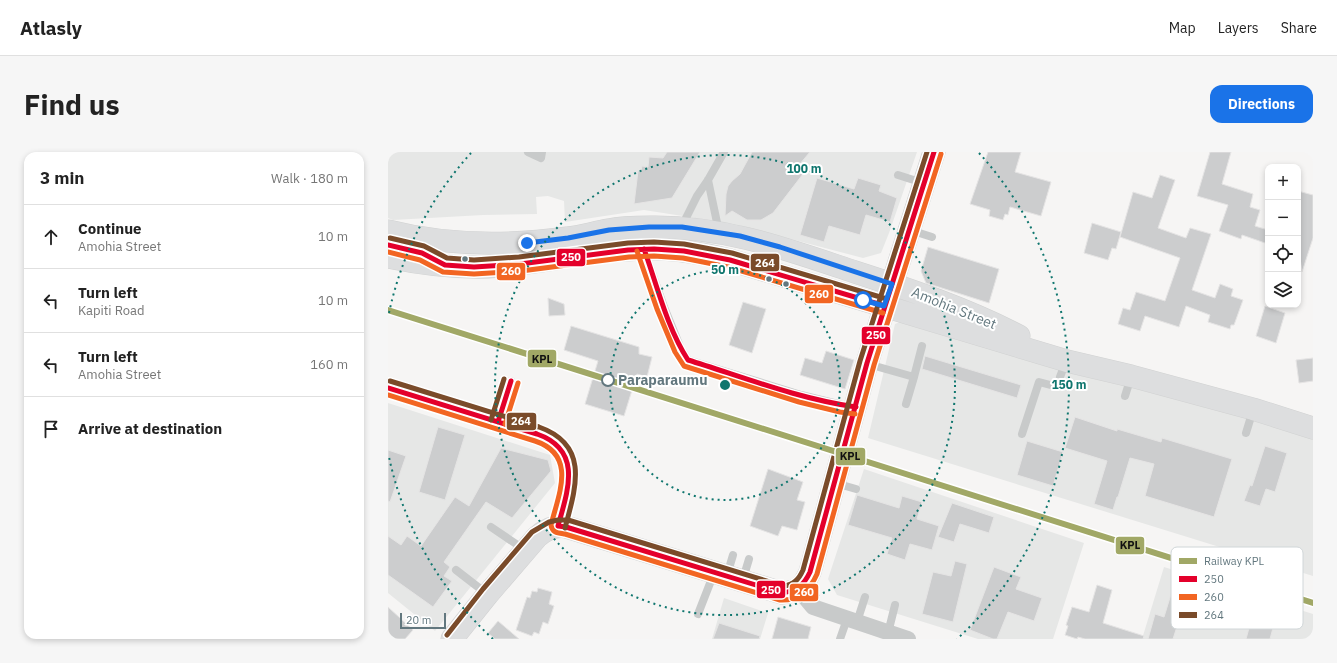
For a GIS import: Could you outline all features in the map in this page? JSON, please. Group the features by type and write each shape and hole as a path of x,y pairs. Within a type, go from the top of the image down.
{"main road":[{"path":"452,639 488,594 542,532 558,526 566,527 782,593 798,589 804,583 810,572 848,429 856,407 884,306 910,230 934,152"},
{"name":"Amohia Street","path":"388,231 447,241 489,244 505,244 568,238 609,230 649,227 682,227 719,232 780,247 892,284 991,322 1064,369"},
{"name":"Amohia Street","path":"388,257 446,266 474,267 520,264 604,252 644,249 672,249 715,257 884,306 1064,369 1128,386 1253,410 1313,428"}],"street":[{"path":"388,388 498,422 553,441 566,457 569,476 558,526"},
{"path":"798,589 814,607 908,639"}],"lane":[{"path":"528,152 542,155"},
{"path":"682,227 697,196 724,152"},
{"path":"898,175 924,183"},
{"path":"708,180 719,232"},
{"path":"910,230 932,237"},
{"path":"388,245 422,253 446,266"},
{"path":"644,249 680,349 688,360 801,395 842,406 856,407"},
{"path":"906,404 922,346"},
{"path":"867,364 914,377"},
{"path":"498,422 512,381"},
{"path":"1022,434 1039,382 1058,387"},
{"path":"1246,432 1253,410"},
{"path":"834,482 856,489"},
{"path":"491,527 525,551"},
{"path":"728,576 733,555"},
{"path":"698,614 728,576 749,559"},
{"path":"456,570 488,594"},
{"path":"840,639 852,621 864,597"},
{"path":"888,633 895,605"}],"shaded area":[{"path":"388,152 917,152 881,253 863,258 734,224 644,210 565,222 564,201 548,196 536,197 537,214 483,215 393,220 388,218"},
{"path":"909,318 1313,437 1313,576 1303,573 1303,547 1219,547 868,438 895,324"},
{"path":"388,403 550,455 555,483 435,631 388,593"},
{"path":"864,469 1084,543 1053,639 978,639 837,595 828,579"},
{"path":"1164,567 1171,569 1171,629 1303,629 1303,611 1313,614 1313,639 1142,639"},
{"path":"724,598 768,613 760,639 712,639"}],"building":[{"path":"667,152 700,152 672,198 634,204 638,171 641,171 642,166 648,167 649,157 663,158"},
{"path":"752,152 810,152 794,171 803,174 773,213 761,220 747,220 732,211 725,216 728,186 740,174"},
{"path":"988,152 1021,152 1015,172 1051,182 1041,216 1010,207 1008,215 1005,214 1003,220 989,216 990,210 970,204"},
{"path":"1210,152 1231,152 1222,184 1253,194 1250,207 1260,210 1255,226 1265,229 1265,243 1242,235 1241,239 1219,231 1228,205 1197,196"},
{"path":"1160,175 1175,180 1158,228 1186,238 1190,228 1211,234 1192,290 1215,298 1220,284 1233,289 1231,296 1243,300 1234,325 1231,325 1230,329 1208,322 1210,315 1186,306 1179,327 1145,316 1140,331 1118,324 1123,308 1130,310 1136,292 1165,301 1180,258 1120,237 1133,192 1152,198"},
{"path":"817,178 854,189 858,178 881,185 879,191 897,198 890,222 866,215 860,235 829,226 824,242 800,235"},
{"path":"1301,192 1313,195 1313,238 1302,272"},
{"path":"1092,223 1121,232 1116,249 1112,248 1108,260 1084,253"},
{"path":"928,247 999,269 989,303 926,283 921,271"},
{"path":"548,298 564,304 565,315 549,316"},
{"path":"743,302 766,309 752,353 729,345"},
{"path":"1265,306 1265,308 1271,308 1285,313 1276,343 1256,336"},
{"path":"571,326 639,347 639,354 652,357 647,377 637,374 624,416 585,404 598,361 564,350"},
{"path":"826,351 854,360 845,389 800,375 805,358 822,363"},
{"path":"925,356 1021,385 1017,398 922,369"},
{"path":"1313,358 1313,381 1299,383 1296,360"},
{"path":"1075,417 1117,431 1117,429 1161,442 1162,438 1232,459 1214,517 1145,496 1154,464 1130,458 1113,510 1094,504 1107,461 1065,448"},
{"path":"438,427 465,435 445,500 419,492"},
{"path":"1027,441 1063,452 1053,486 1017,475"},
{"path":"1265,446 1287,453 1275,492 1266,489 1260,506 1244,501 1250,485 1252,486"},
{"path":"501,448 548,460 551,471 512,518 486,502 444,562 450,567 444,576 452,581 433,607 388,575 388,536 401,545 407,536 421,546 455,497 469,506"},
{"path":"388,450 406,456 390,502 388,501"},
{"path":"768,469 803,482 797,500 805,502 797,530 782,526 778,536 750,526"},
{"path":"857,495 899,508 902,496 922,502 917,519 939,526 932,550 910,544 905,560 887,554 892,538 848,525"},
{"path":"952,503 994,517 989,533 960,524 954,542 938,537"},
{"path":"955,561 967,564 953,622 922,614 933,572 951,576"},
{"path":"994,567 1021,577 1016,589 1042,598 1034,621 1008,612 997,639 993,639 970,630"},
{"path":"1097,585 1112,590 1103,623 1144,636 1143,639 1085,639 1078,637 1077,639 1065,635 1068,626 1066,625 1072,607 1089,612"},
{"path":"538,588 552,592 549,604 554,606 548,624 543,622 539,634 534,632 532,636 516,630 527,597 530,598 532,591 537,592"},
{"path":"1171,594 1171,629 1176,629 1173,639 1148,639 1155,614 1164,617"},
{"path":"388,607 413,630 405,639 393,639 388,634"},
{"path":"778,617 811,627 808,639 772,639"},
{"path":"498,621 519,639 495,639 488,633"},
{"path":"719,623 760,636 759,639 713,639"},
{"path":"1249,629 1273,629 1270,639 1246,639"}],"rail line":[{"name":"KPL","path":"388,310 1171,558"},
{"name":"KPL","path":"1303,600 1313,603"}],"transit line":[{"name":"264","path":"447,635 483,589 532,532 549,522 558,520 568,520 783,586 796,581 803,570 860,361 927,152"},
{"name":"250","path":"388,388 537,434 552,441 561,450 566,461 568,472 568,485 558,526 566,527 782,593 792,591 802,584 810,572 867,363 934,152"},
{"name":"260","path":"388,395 535,441 548,447 556,456 561,465 561,488 551,525 553,530 556,532 780,600 793,599 807,590 817,574 874,365 941,154"},
{"name":"264","path":"390,238 424,246 447,258 474,260 519,257 628,243 654,242 684,244 732,253 887,299"},
{"name":"250","path":"388,245 422,253 445,265 474,267 520,264 628,250 654,249 684,251 730,260 885,306"},
{"name":"250","path":"644,249 668,320 688,360 813,399 856,407"},
{"name":"260","path":"637,251 657,309 675,352 684,366 799,402 855,414"},
{"name":"260","path":"388,252 420,260 443,272 474,274 521,271 629,257 654,256 683,258 728,267 883,313"},
{"name":"264","path":"491,420 504,379"},
{"name":"264","path":"390,381 539,427 555,435 566,445 573,456 575,469 573,497 565,528"},
{"name":"250","path":"498,422 511,381"},
{"name":"260","path":"505,424 518,383"}],"place":[{"name":"Paraparaumu","path":"608,380"}],"route":[{"path":"527,243 629,228 682,227 719,232 780,247 892,284 884,306 863,300"}]}
